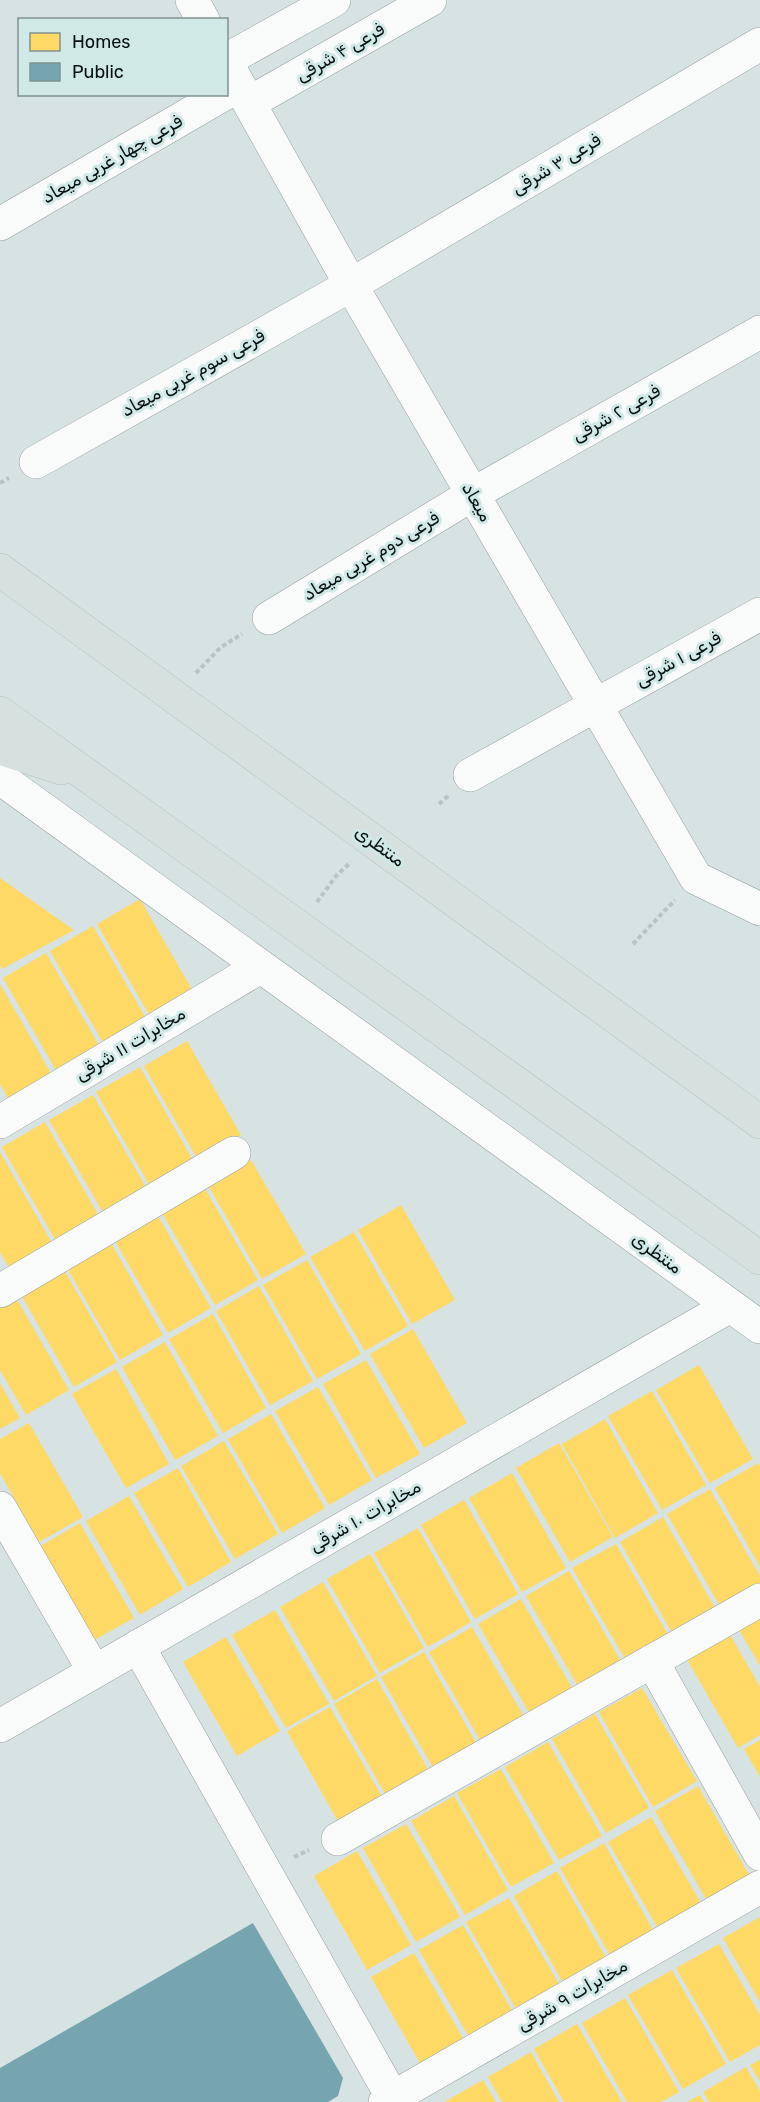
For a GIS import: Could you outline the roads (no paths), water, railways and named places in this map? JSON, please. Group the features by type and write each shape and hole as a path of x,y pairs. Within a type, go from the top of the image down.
{"main road":[{"name":"منتظری","path":"0,570 756,1118"},
{"path":"0,713 760,1258"},
{"path":"0,748 94,780"}],"street":[{"path":"192,0 202,18"},
{"path":"232,83 334,0"},
{"name":"فرعی ۴ شرقی","path":"232,83 430,0"},
{"name":"فرعی ۳ شرقی","path":"351,285 760,44"},
{"name":"میعاد","path":"232,83 696,878 760,909"},
{"name":"فرعی چهار غربی میعاد","path":"0,224 211,96"},
{"name":"فرعی سوم غربی میعاد","path":"36,462 351,285"},
{"name":"فرعی ۲ شرقی","path":"472,494 760,332"},
{"name":"فرعی دوم غربی میعاد","path":"269,618 472,494"},
{"name":"فرعی ۱ شرقی","path":"470,775 760,614"},
{"name":"منتظری","path":"0,778 760,1327"},
{"name":"مخابرات ۱۱ شرقی","path":"0,1122 260,967"},
{"path":"0,1291 234,1153"},
{"name":"مخابرات ۱۰ شرقی","path":"0,1726 730,1306"},
{"path":"0,1508 94,1671"},
{"path":"338,1839 760,1600"},
{"path":"138,1647 391,2100"},
{"path":"652,1661 760,1854"},
{"name":"مخابرات ۹ شرقی","path":"391,2100 760,1887"}]}
